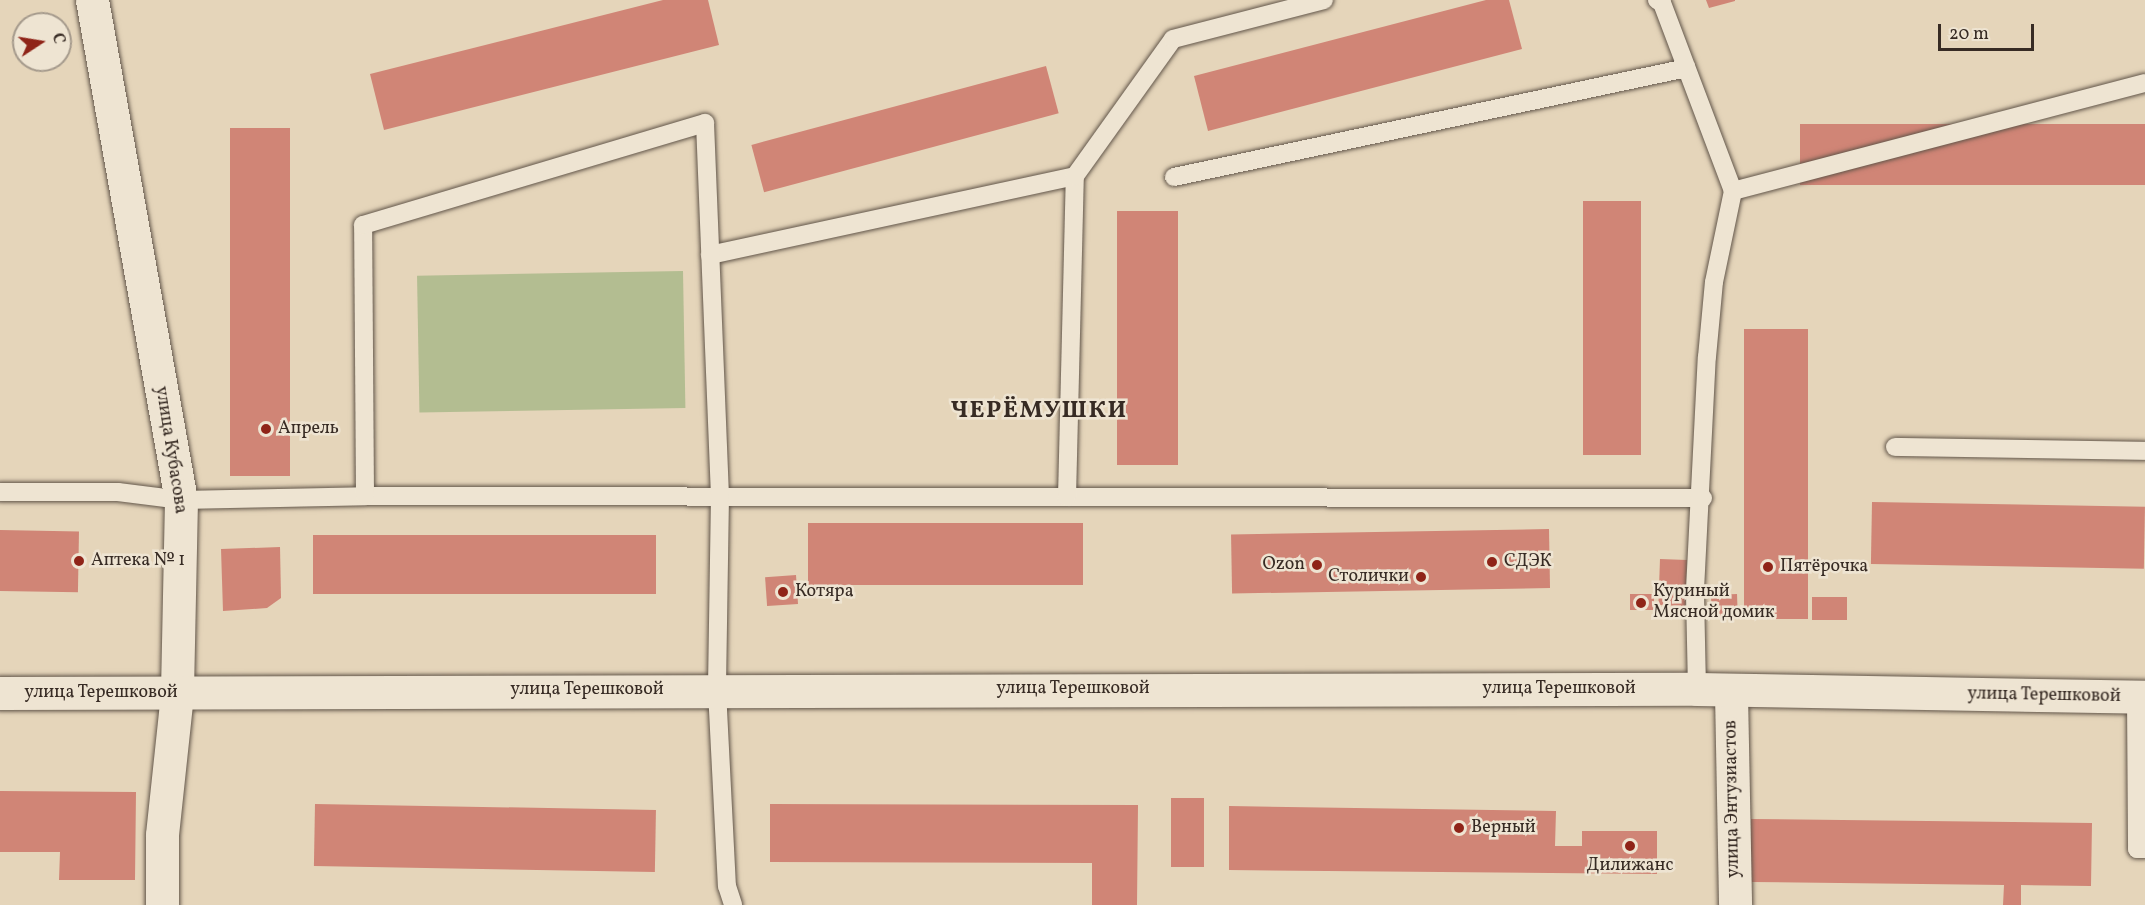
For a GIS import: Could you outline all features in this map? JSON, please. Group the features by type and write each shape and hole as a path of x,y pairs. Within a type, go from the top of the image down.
{"main road":[{"name":"улица Кубасова","path":"92,0 181,500 177,694 162,835 162,905"},
{"name":"улица Терешковой","path":"0,693 1697,689 1731,693 2141,697"},
{"name":"улица Энтузиастов","path":"1731,693 1735,905"}],"lane":[{"path":"1067,497 1075,176 1173,39 1324,0"},
{"path":"1657,0 1687,68 1733,191 1714,282 1703,498 1695,590 1697,689"},
{"path":"1174,177 1687,68"},
{"path":"1733,191 2145,83"},
{"path":"365,496 363,225 705,123 720,496 717,690 727,886 733,905"},
{"path":"710,255 1075,176"},
{"path":"1895,447 2145,451"},
{"path":"0,492 118,492 181,500 365,496 1703,498"},
{"path":"2141,697 2137,849 2145,849"}],"green space":[{"path":"683,271 685,408 419,413 417,276"}],"building":[{"path":"663,0 708,0 719,45 384,130 370,74"},
{"path":"1486,0 1509,0 1522,49 1208,131 1194,76"},
{"path":"1706,0 1735,0 1735,1 1709,8"},
{"path":"1046,66 1059,113 764,192 751,145"},
{"path":"1800,124 2145,124 2145,185 1800,185"},
{"path":"230,128 290,128 290,476 230,476"},
{"path":"1583,201 1641,201 1641,455 1583,455"},
{"path":"1117,211 1178,211 1178,465 1117,465"},
{"path":"1744,329 1808,329 1808,619 1744,619"},
{"path":"1872,502 2145,507 2144,569 1871,564"},
{"path":"808,523 1083,523 1083,585 808,585"},
{"path":"1549,529 1550,588 1232,594 1231,535"},
{"path":"0,530 79,531 78,592 0,591"},
{"path":"313,535 656,535 656,594 313,594"},
{"path":"280,547 281,598 267,608 223,611 221,549"},
{"path":"1660,559 1687,560 1685,606 1658,605"},
{"path":"796,575 798,604 767,606 765,577"},
{"path":"1630,594 1654,594 1654,610 1630,610"},
{"path":"1737,594 1738,618 1712,619 1711,595"},
{"path":"1812,597 1847,597 1847,620 1812,620"},
{"path":"0,791 136,792 135,880 59,880 60,852 0,852"},
{"path":"1171,798 1204,798 1204,867 1171,867"},
{"path":"315,804 656,810 655,872 314,866"},
{"path":"770,804 1138,805 1137,905 1092,905 1092,863 770,862"},
{"path":"1229,806 1556,811 1555,846 1582,846 1582,831 1657,831 1657,874 1229,870"},
{"path":"1751,819 2092,823 2091,886 2021,885 2021,905 2003,905 2004,885 1751,882"}],"place":[{"name":"Апрель","path":"266,429"},
{"name":"Аптека № 1","path":"79,561"},
{"name":"СДЭК","path":"1492,562"},
{"name":"Ozon","path":"1317,565"},
{"name":"Пятёрочка","path":"1768,567"},
{"name":"Столички","path":"1421,577"},
{"name":"Котяра","path":"783,592"},
{"name":"Куриный Мясной домик","path":"1641,603"},
{"name":"Верный","path":"1459,828"},
{"name":"Дилижанс","path":"1630,846"}],"district":[{"name":"ЧЕРЁМУШКИ","path":"1039,412"}]}
